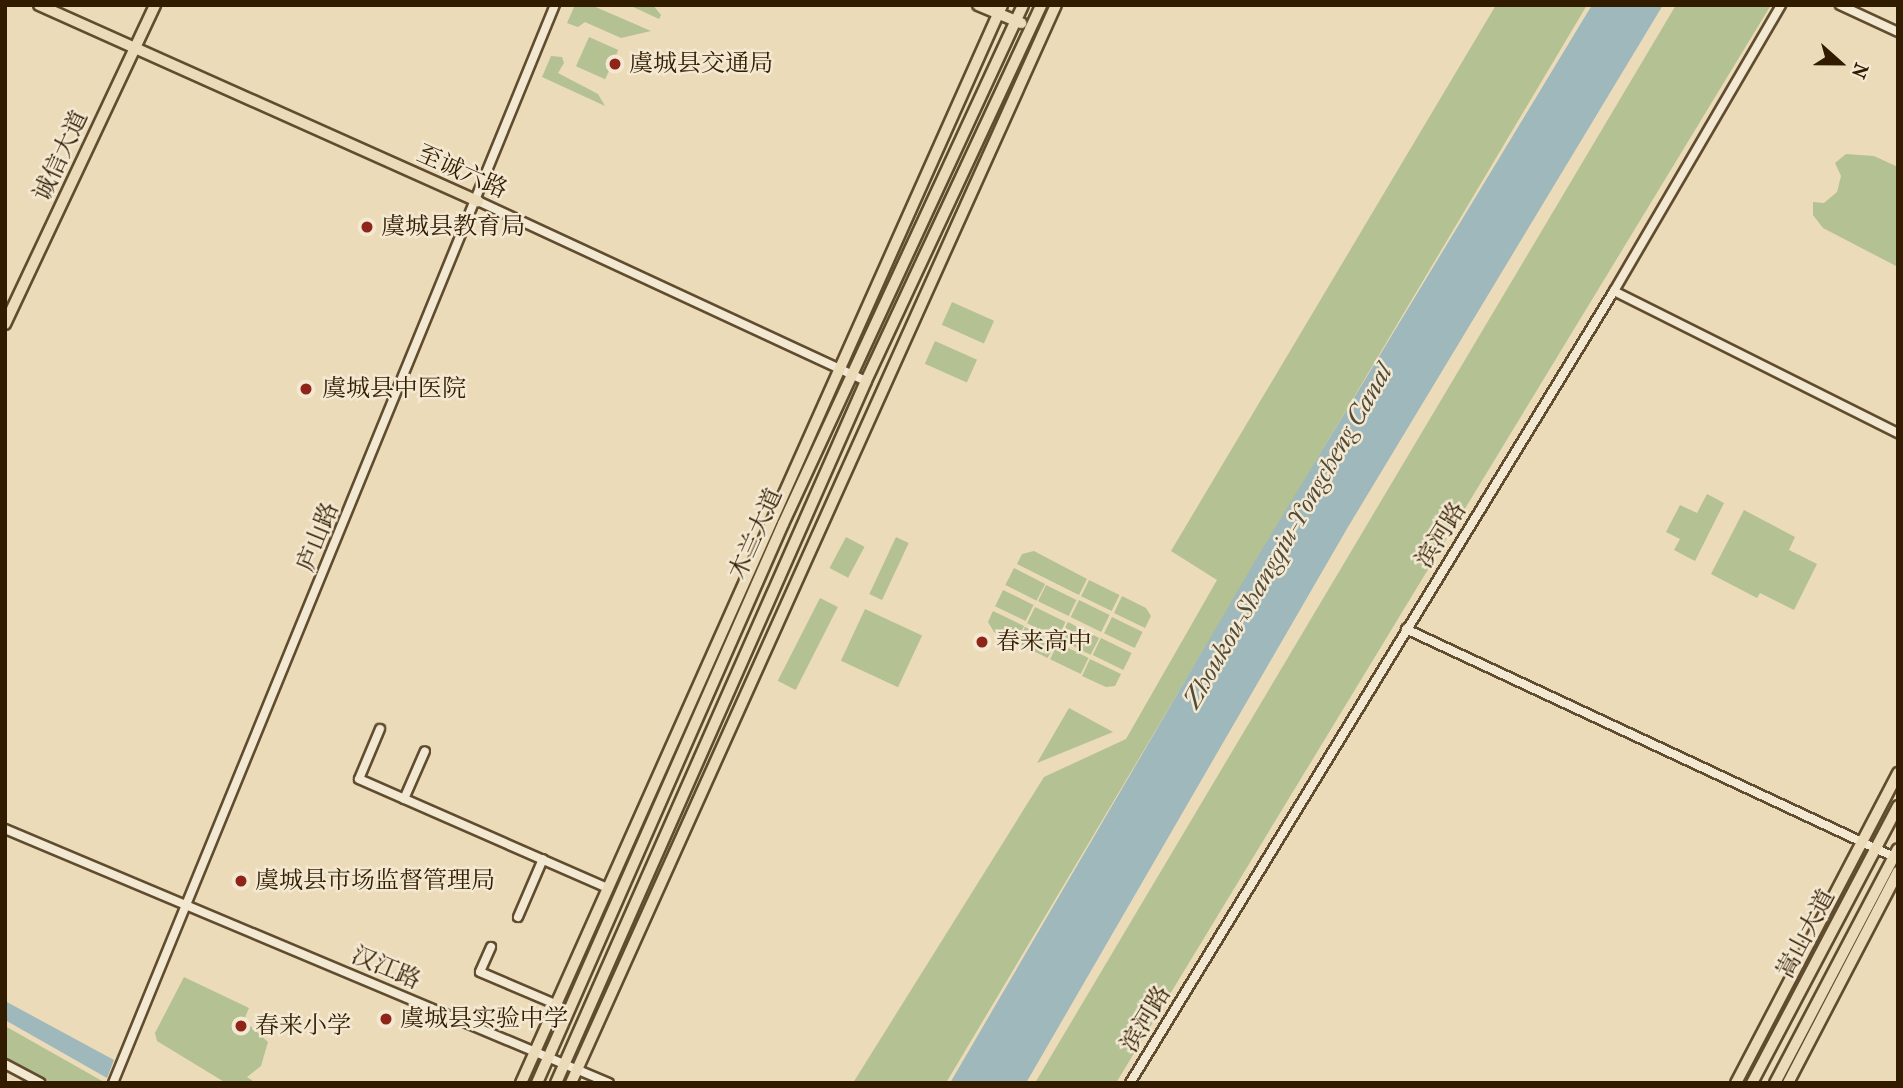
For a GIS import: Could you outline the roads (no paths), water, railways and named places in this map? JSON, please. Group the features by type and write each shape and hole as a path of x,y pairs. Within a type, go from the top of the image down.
{"main road":[{"name":"至诚六路","path":"39,5 478,201"},
{"name":"诚信大道","path":"5,324 155,5"},
{"path":"978,5 1000,10 1015,21 1030,27"},
{"name":"木兰大道","path":"537,1083 852,374 1023,5"},
{"name":"木兰大道","path":"556,1083 866,381 1041,5"},
{"path":"571,1083 1056,5"},
{"path":"521,1083 1000,10"},
{"path":"1736,1083 1898,773"},
{"name":"嵩山大道","path":"1752,1083 1898,806"},
{"name":"嵩山大道","path":"1775,1083 1896,853"},
{"path":"1788,1083 1898,873"}],"street":[{"name":"庐山路","path":"113,1083 478,201 555,5"},
{"name":"滨河路","path":"1130,1083 1614,291 1781,5"},
{"path":"1840,5 1898,32"},
{"name":"至诚六路","path":"478,201 866,381"},
{"path":"1614,291 1898,433"},
{"path":"1406,629 1876,848 1896,853"},
{"path":"380,729 359,779 607,888"},
{"path":"404,799 425,751"},
{"name":"汉江路","path":"5,829 609,1083"},
{"path":"518,917 542,859"},
{"path":"491,947 480,972 555,1004"},
{"path":"5,1065 40,1083"}],"water":[{"name":"Zhoukou-Shangqiu-Yongcheng Canal","path":"1592,5 1663,5 1348,527 1026,1083 950,1083 1258,556"},
{"path":"5,1001 114,1060 107,1078 5,1020"}],"place":[{"name":"虞城县交通局","path":"615,64"},
{"name":"虞城县教育局","path":"367,227"},
{"name":"虞城县中医院","path":"306,389"},
{"name":"春来高中","path":"982,642"},
{"name":"虞城县市场监督管理局","path":"241,881"},
{"name":"虞城县实验中学","path":"386,1019"},
{"name":"春来小学","path":"241,1026"}]}
